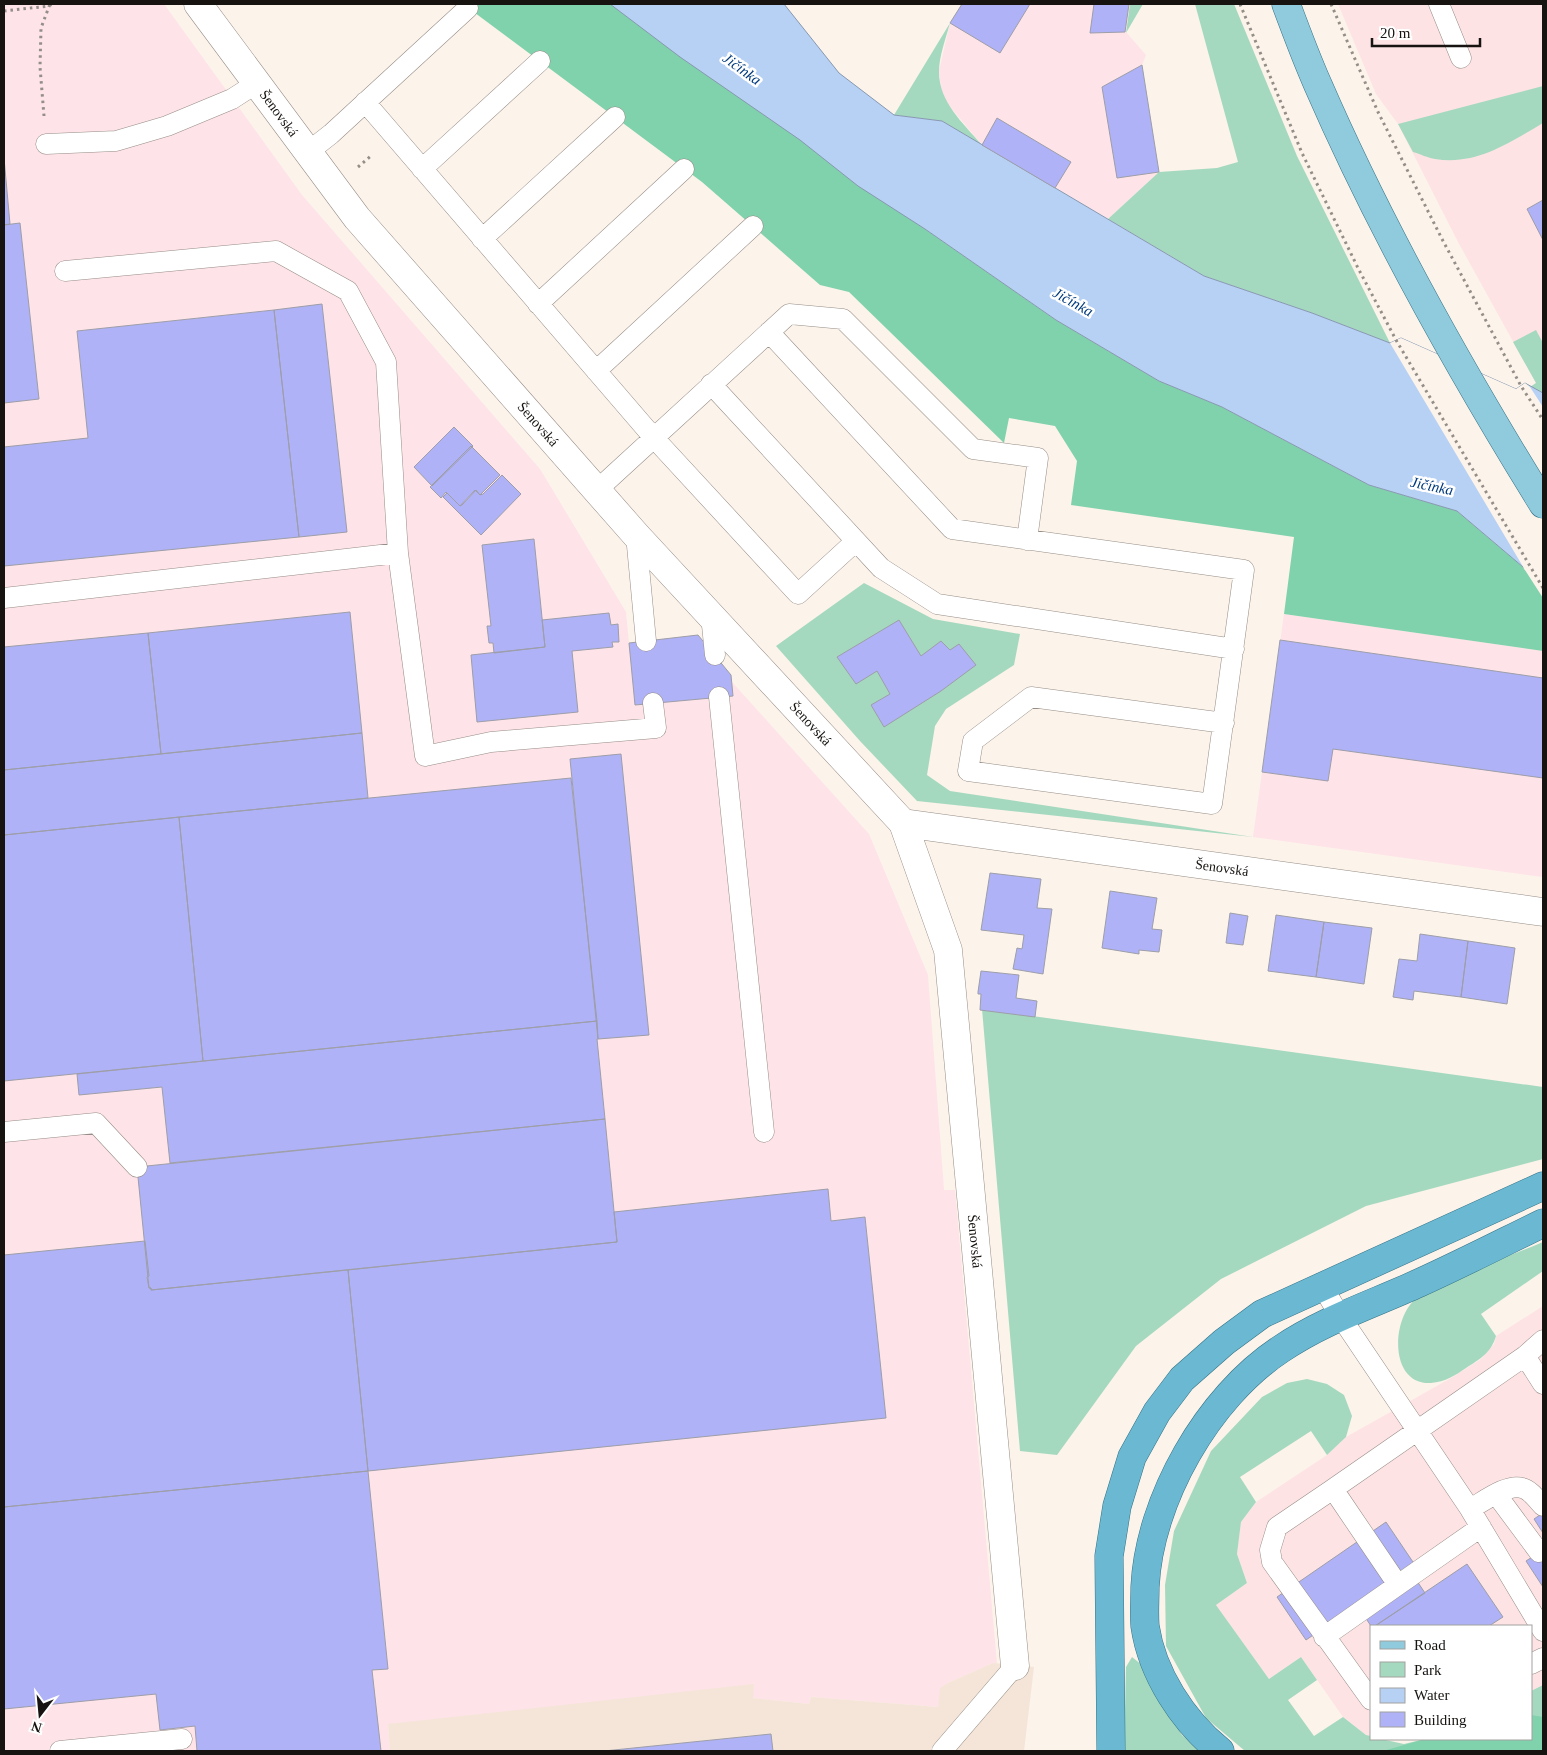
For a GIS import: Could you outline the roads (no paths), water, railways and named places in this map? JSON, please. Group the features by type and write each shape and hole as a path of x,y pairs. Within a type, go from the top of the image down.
{"highway":[{"path":"1111,1751 1109,1556 1117,1506 1132,1457 1157,1412 1182,1379 1224,1342 1262,1314 1543,1186"},
{"path":"1220,1751 1193,1725 1179,1705 1158,1669 1145,1625 1146,1578 1153,1532 1160,1510 1179,1467 1197,1438 1238,1385 1280,1350 1340,1316 1418,1283 1543,1222"}],"main road":[{"path":"1286,4 1318,84 1384,224 1459,363 1543,504"}],"street":[{"name":"Šenovská","path":"198,4 357,218 636,535 903,823 948,950 1015,1666"},
{"name":"Šenovská","path":"903,823 1543,912"}],"lane":[{"path":"1439,4 1461,58"},
{"path":"308,152 331,134 468,8"},
{"path":"422,169 540,61"},
{"path":"46,144 116,141 167,126 232,99 256,82"},
{"path":"365,102 654,438 798,594 856,540"},
{"path":"482,239 615,117"},
{"path":"538,304 684,169"},
{"path":"596,370 753,226"},
{"path":"65,271 276,251 348,291 386,362 398,553 424,756 491,742 656,728 653,703"},
{"path":"596,490 789,314 843,319 973,450 1038,458 1027,540"},
{"path":"769,332 952,529 1244,570 1224,723 1212,804 968,771 972,741 1030,697 1224,723"},
{"path":"712,384 881,568 937,604 1234,649"},
{"path":"636,535 646,641"},
{"path":"4,598 398,553"},
{"path":"711,615 715,656"},
{"path":"719,697 764,1132"},
{"path":"4,1132 96,1123 137,1167"},
{"path":"1322,1286 1340,1316 1470,1509 1543,1631"},
{"path":"1370,1699 1272,1562 1270,1550 1277,1527 1525,1356 1543,1340"},
{"path":"1525,1356 1543,1384"},
{"path":"1470,1509 1510,1487 1522,1488 1533,1494 1543,1506"},
{"path":"1333,1489 1398,1585"},
{"path":"1496,1494 1540,1552"},
{"path":"1324,1636 1481,1527"},
{"path":"942,1751 1015,1666"},
{"path":"60,1751 182,1740"}],"water":[{"name":"Jičínka","path":"610,4 784,4 839,73 894,115 942,121 1204,276 1312,313 1390,343 1401,338 1516,389 1525,383 1543,393 1543,572 1523,567 1457,511 1369,485 1222,407 1159,381 1056,320 925,229 858,186 800,140 680,57"}]}
